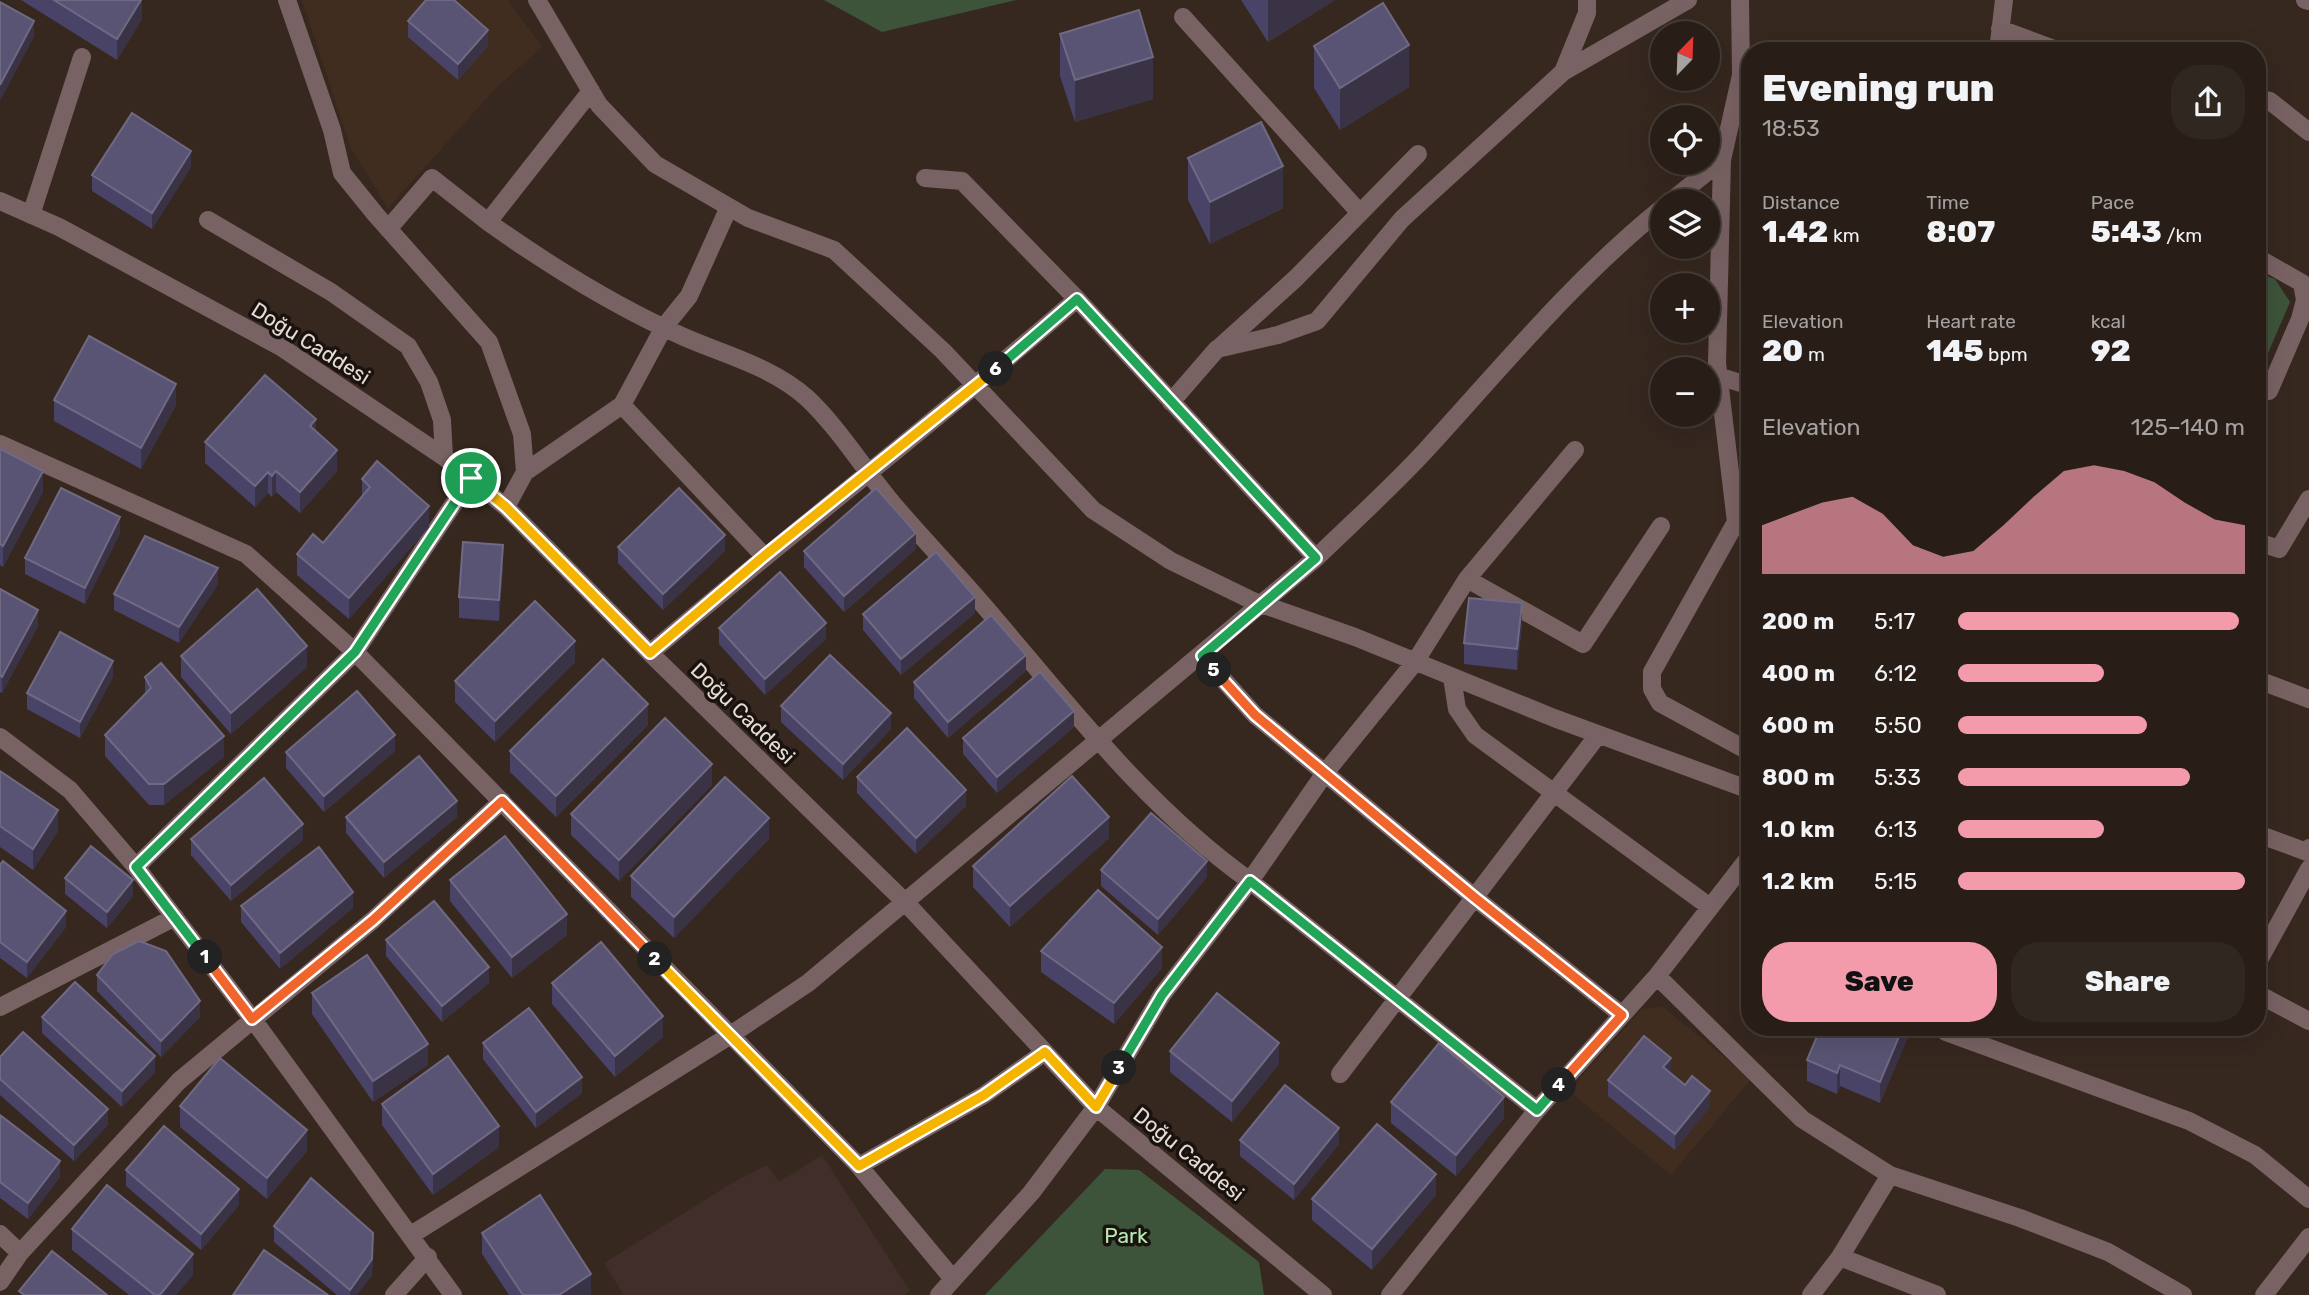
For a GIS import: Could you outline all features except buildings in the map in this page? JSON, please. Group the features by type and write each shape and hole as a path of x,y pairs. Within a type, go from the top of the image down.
{"street":[{"path":"287,0 332,130 342,173 489,342 522,434 525,471"},
{"path":"537,0 598,105 655,163 748,218 834,250 943,351 1093,510 1171,561 1264,605 1598,735 1741,787"},
{"path":"1563,72 1587,13 1587,0"},
{"path":"1217,349 1278,335 1317,321 1402,219 1563,72 1688,0"},
{"path":"1718,357 1722,160 1741,75 1740,0"},
{"path":"1999,42 2004,0"},
{"path":"1183,16 1360,213"},
{"path":"2000,29 2035,42"},
{"path":"32,215 82,57"},
{"path":"488,222 590,91"},
{"path":"2266,100 2309,132"},
{"path":"1171,402 1217,349 1418,154"},
{"path":"1686,189 1722,160"},
{"path":"388,229 432,178 488,222 554,268 664,327 757,366 806,397 1098,742 1202,846 1250,881 1537,1110"},
{"path":"925,178 962,181 1077,299 1316,558"},
{"name":"Doğu Caddesi","path":"0,201 32,215 281,347 471,478 506,507 650,653 905,902 1096,1107 1303,1288 1323,1295"},
{"path":"506,507 525,471 622,405 664,327 689,296 729,207"},
{"path":"411,1235 729,1036 808,983 1264,605 1316,558 1425,451 1534,328 1618,244 1650,218"},
{"path":"208,220 331,292 408,346 429,382 442,420 444,457"},
{"path":"2266,263 2302,283 2305,300 2305,321 2269,391 2266,390"},
{"path":"650,653 764,556 976,387 1077,299"},
{"path":"1720,377 1741,383"},
{"path":"1720,388 1741,511"},
{"path":"622,405 764,556"},
{"path":"0,444 246,554 355,652 859,1166 953,1279"},
{"path":"940,1295 1031,1193 1096,1107 1162,995 1250,881 1325,773 1415,662 1467,579 1575,450"},
{"path":"136,867 355,652 471,478"},
{"path":"2266,545 2279,549 2309,499"},
{"path":"1467,579 1583,644 1661,526"},
{"path":"1741,526 1653,672 1652,689 1660,703 1741,747"},
{"path":"1202,656 1255,715 1474,897 1622,1015"},
{"path":"1452,677 1457,709 1475,735 1710,907"},
{"path":"2266,683 2309,699"},
{"path":"1340,1074 1598,735"},
{"path":"0,737 70,790 136,867 252,1019 453,1295"},
{"path":"0,1282 20,1253 179,1080 373,920 502,801"},
{"path":"2266,838 2308,857 2266,945"},
{"path":"1390,1295 1537,1110 1657,976 1741,867"},
{"path":"0,1007 175,917"},
{"path":"1657,976 1802,1119 1890,1175 2020,1218 2108,1252 2183,1295"},
{"path":"2266,999 2309,1021"},
{"path":"1956,1036 2189,1121 2255,1155 2309,1199"},
{"path":"859,1166 984,1095 1045,1052"},
{"path":"1811,1295 1840,1257 1890,1175"},
{"path":"0,1234 20,1253"},
{"path":"2264,1295 2309,1237"},
{"path":"1840,1257 1937,1295"},
{"path":"394,1295 428,1258"}],"shaded area":[{"path":"302,0 508,0 542,47 494,90 388,208 351,148"},
{"path":"1663,1007 1751,1079 1671,1175 1569,1091 1642,1009"},
{"path":"822,1155 910,1291 904,1295 624,1295 604,1263 732,1183 767,1165 779,1182"}],"green space":[{"path":"824,0 1016,0 882,32"},
{"path":"2266,276 2275,279 2290,302 2266,358"},
{"name":"Park","path":"1105,1169 1139,1170 1259,1262 1264,1295 985,1295"}],"route":[{"path":"1077,299 1316,558 1202,656 1255,715 1474,897 1622,1015 1537,1110 1250,881 1162,995 1096,1107 1045,1052 984,1095 859,1166 502,801 373,920 252,1019 136,867 188,813 355,652 471,478 506,507 650,653 764,556 976,387 1077,299"}]}
